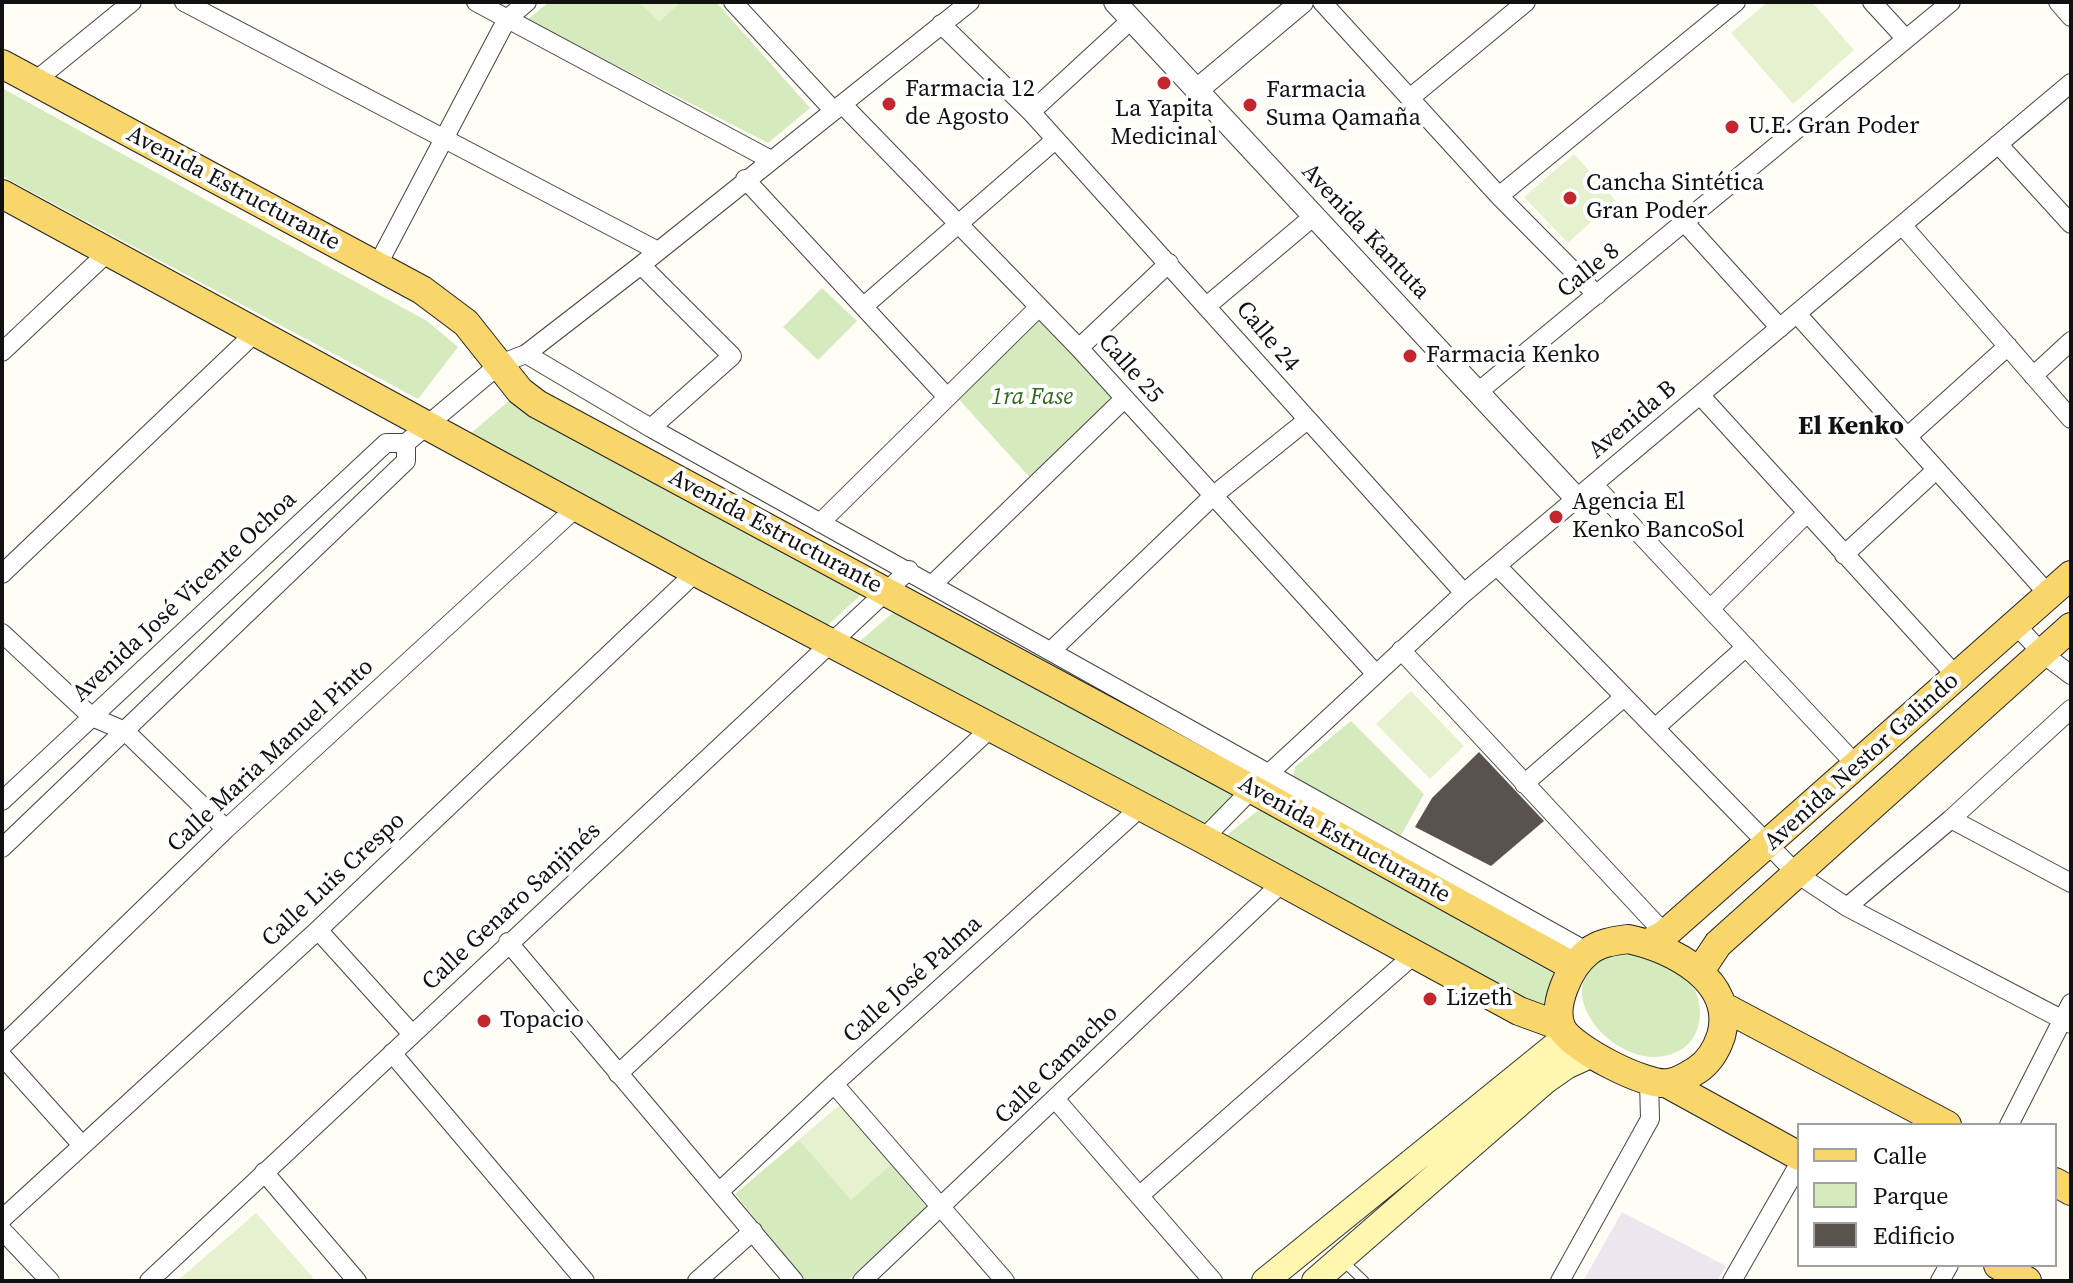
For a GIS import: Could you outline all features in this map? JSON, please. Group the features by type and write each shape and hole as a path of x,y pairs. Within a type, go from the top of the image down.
{"main road":[{"name":"Avenida Estructurante","path":"2,64 422,290 513,359 520,391 537,404 887,592 1260,782 1581,960"},
{"path":"2,194 696,572 1203,839 1519,1011 1564,1031 1592,1054 1659,1082 1797,1155"},
{"name":"Avenida Nestor Galindo","path":"1657,939 1769,846 2071,575"},
{"name":"Avenida Nestor Galindo","path":"1700,971 1718,944 2071,627"},
{"path":"1564,1031 1560,1002 1581,960 1607,942 1657,939 1700,971 1715,987 1722,1006 1724,1027 1718,1047 1706,1063 1659,1082"},
{"path":"1722,1006 1943,1123"},
{"path":"1265,1281 1564,1031"},
{"path":"1315,1281 1546,1080 1592,1054"},
{"path":"2002,1267 2027,1281"}],"street":[{"path":"34,82 132,2"},
{"path":"184,2 658,251"},
{"path":"476,2 771,160"},
{"path":"377,266 441,139 507,19 527,2"},
{"path":"2,848 406,461 406,443 427,423 641,265 970,2"},
{"name":"Avenida Kantuta","path":"1115,2 1478,392 1585,492"},
{"path":"1197,90 1302,2"},
{"path":"1322,2 1499,196 1597,295"},
{"path":"1410,98 1526,2"},
{"path":"1499,196 1736,2"},
{"path":"1872,2 1906,39"},
{"name":"Calle 8","path":"1478,392 1686,224 1951,2"},
{"path":"2058,2 2071,17"},
{"name":"Calle 25","path":"735,3 1079,348 1375,673"},
{"path":"1031,112 1131,20"},
{"name":"Calle 24","path":"941,24 1031,112 1208,305 1306,421 1464,593"},
{"name":"Avenida B","path":"1203,839 1375,673 1464,593 2071,83"},
{"path":"864,306 1055,140"},
{"path":"1998,144 2071,224"},
{"path":"745,179 947,397"},
{"path":"1208,305 1314,216"},
{"path":"1686,224 1780,328"},
{"path":"1902,225 2071,419"},
{"path":"2,352 107,253"},
{"path":"1079,348 1169,263"},
{"path":"641,265 732,356 651,428"},
{"path":"820,523 1039,307"},
{"path":"1797,314 2049,595"},
{"path":"2,574 256,332"},
{"path":"2033,376 2071,341"},
{"path":"1907,437 2008,346"},
{"name":"Avenida Estructurante","path":"513,359 651,428 934,583 1052,650 1260,782"},
{"path":"1700,395 1957,677"},
{"path":"934,583 1124,399"},
{"path":"1052,650 1214,495 1306,421"},
{"name":"Avenida José Vicente Ochoa","path":"2,801 386,443 406,443"},
{"path":"1844,555 1936,470"},
{"path":"1585,492 1710,609 1858,767"},
{"name":"Calle Maria Manuel Pinto","path":"2,1046 226,829 578,506"},
{"path":"1710,609 1807,513"},
{"path":"1497,566 1797,874 1847,907 2068,1016 2010,1123"},
{"name":"Calle Genaro Sanjinés","path":"149,1281 909,570"},
{"name":"Calle Luis Crespo","path":"2,1219 318,930 696,572"},
{"path":"2016,625 2042,653 2071,675"},
{"path":"2,633 92,717 125,731 226,829"},
{"path":"1655,728 1746,647"},
{"path":"1401,650 1524,784 1657,939"},
{"path":"1524,784 1624,697"},
{"path":"1847,907 1951,819 2071,709"},
{"path":"618,1074 992,727"},
{"name":"Calle José Palma","path":"720,1191 1141,807"},
{"path":"1951,819 2071,883"},
{"name":"Calle Camacho","path":"862,1281 1283,882"},
{"path":"318,930 412,1034"},
{"path":"508,942 794,1281"},
{"path":"1139,1196 1416,953"},
{"path":"392,1053 585,1281"},
{"path":"2,1056 81,1144"},
{"path":"1560,1281 1650,1119 1659,1082"},
{"path":"834,1084 1005,1281"},
{"path":"1056,1100 1213,1281"},
{"path":"1732,1281 1797,1167"},
{"path":"264,1172 357,1281"},
{"path":"2,1230 50,1281"},
{"path":"697,1281 753,1231"}],"lane":[{"path":"1341,1258 1364,1281"}],"shaded area":[{"path":"1622,1212 1726,1266 1717,1281 1583,1281"}],"green space":[{"path":"549,2 716,2 810,108 768,143 527,20"},
{"path":"639,2 681,2 659,22"},
{"path":"1768,2 1812,2 1854,50 1793,104 1731,33"},
{"path":"2,88 427,321 458,347 418,399 2,176"},
{"name":"Cancha Sintética Gran Poder","path":"1574,154 1615,200 1568,243 1524,197"},
{"path":"822,288 857,321 818,360 783,327"},
{"name":"1ra Fase","path":"1035,318 1113,395 1032,480 955,395"},
{"path":"511,399 863,593 828,625 470,434"},
{"path":"896,610 1234,795 1203,824 860,641"},
{"path":"1411,691 1464,746 1430,779 1376,724"},
{"path":"1351,721 1424,794 1399,839 1298,784 1293,777 1295,767"},
{"path":"1260,809 1556,975 1552,1012 1223,838"},
{"path":"1626,953 1663,963 1677,970 1690,983 1696,994 1700,1017 1692,1039 1684,1048 1672,1054 1648,1057 1625,1050 1605,1036 1590,1018 1582,998 1584,979 1598,963"},
{"path":"840,1105 927,1207 847,1281 806,1281 735,1194"},
{"path":"840,1105 891,1165 851,1200 799,1140"},
{"path":"256,1213 316,1281 177,1281"}],"building":[{"path":"1479,752 1544,821 1491,866 1415,827 1432,798"}],"place":[{"name":"La Yapita Medicinal","path":"1164,83"},
{"name":"Farmacia 12 de Agosto","path":"889,104"},
{"name":"Farmacia Suma Qamaña","path":"1250,105"},
{"name":"U.E. Gran Poder","path":"1732,127"},
{"name":"Cancha Sintética Gran Poder","path":"1570,198"},
{"name":"Farmacia Kenko","path":"1410,356"},
{"name":"Agencia El Kenko BancoSol","path":"1556,517"},
{"name":"Lizeth","path":"1430,999"},
{"name":"Topacio","path":"484,1021"}],"district":[{"name":"El Kenko","path":"1851,427"}]}
